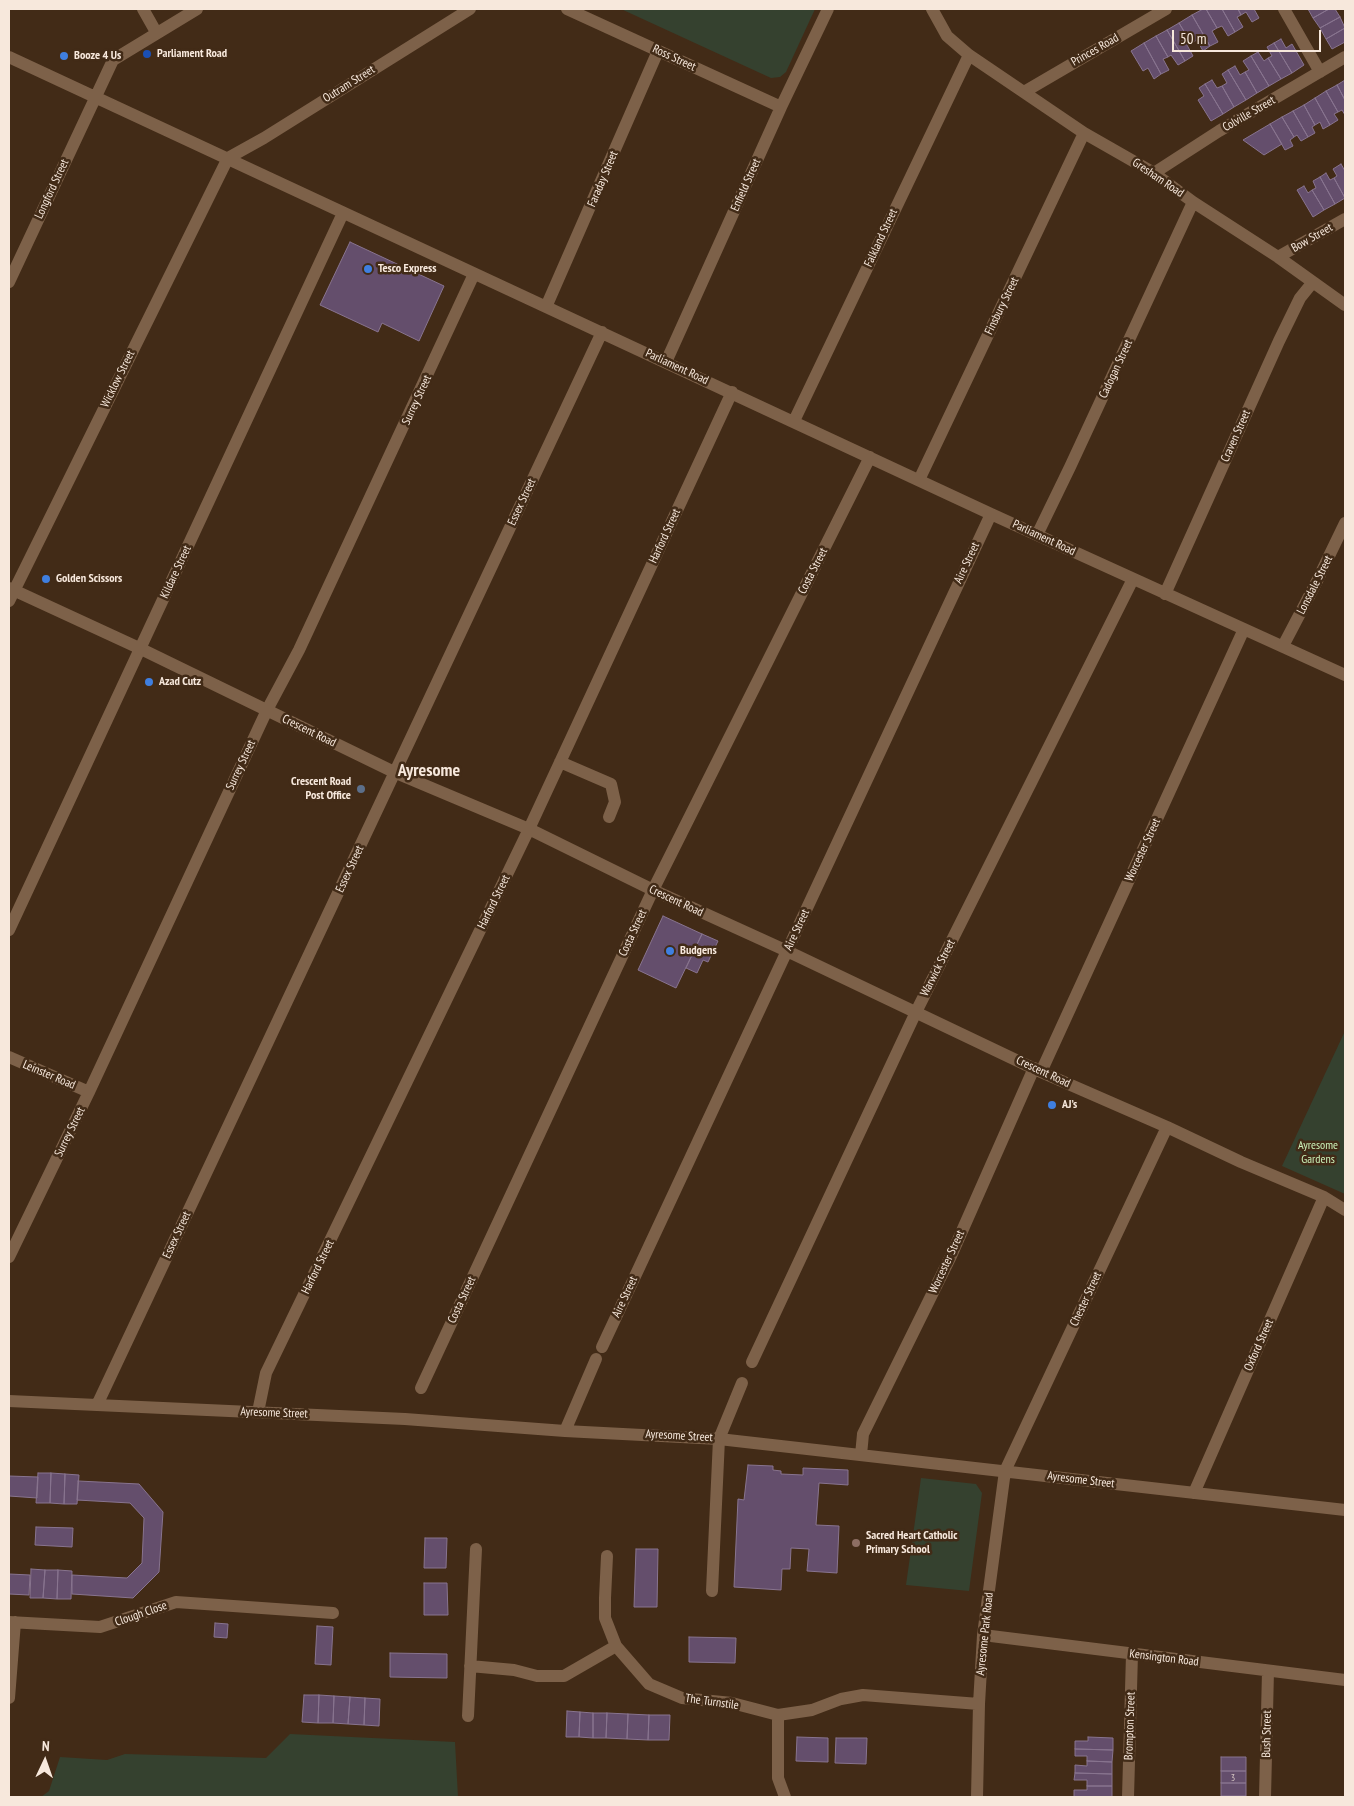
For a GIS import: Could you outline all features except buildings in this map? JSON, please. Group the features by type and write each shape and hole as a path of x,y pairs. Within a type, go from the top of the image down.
{"street":[{"path":"144,9 156,32"},
{"name":"Longford Street","path":"9,282 113,60 156,32 197,9"},
{"name":"Outram Street","path":"228,158 264,138 470,9"},
{"name":"Ross Street","path":"566,9 781,107"},
{"name":"Enfield Street","path":"666,362 781,107 828,9"},
{"name":"Gresham Road","path":"932,9 947,36 968,55 1084,133 1154,173 1345,305"},
{"name":"Princes Road","path":"1024,92 1166,9"},
{"path":"1284,9 1320,72"},
{"name":"Faraday Street","path":"546,307 658,51"},
{"name":"Falkland Street","path":"794,421 968,55"},
{"name":"Parliament Road","path":"9,57 991,514 1345,675"},
{"name":"Colville Street","path":"1154,173 1219,131 1345,57"},
{"name":"Finsbury Street","path":"919,480 1084,133"},
{"name":"Wicklow Street","path":"10,593 228,158"},
{"name":"Cadogan Street","path":"1037,535 1194,202"},
{"name":"Kildare Street","path":"9,930 342,213"},
{"name":"Bow Street","path":"1278,257 1345,219"},
{"name":"Surrey Street","path":"9,1257 89,1092 267,710 298,650 445,340 474,274"},
{"name":"Craven Street","path":"1165,594 1279,341 1300,298 1313,282"},
{"name":"Essex Street","path":"97,1405 602,332"},
{"name":"Harford Street","path":"258,1412 266,1373 529,829 732,392"},
{"name":"Costa Street","path":"421,1388 653,890 870,457"},
{"name":"Aire Street","path":"602,1347 991,514"},
{"name":"Lonsdale Street","path":"1283,646 1345,523"},
{"name":"Warwick Street","path":"752,1362 916,1012 1132,579"},
{"name":"Crescent Road","path":"10,593 140,648 396,772 529,829 653,890 1038,1070 1241,1162 1324,1197 1345,1210"},
{"name":"Worcester Street","path":"861,1455 863,1434 951,1256 1244,629"},
{"path":"560,762 611,784 615,802 609,817"},
{"name":"Leinster Road","path":"9,1058 89,1092"},
{"name":"Chester Street","path":"1005,1471 1167,1127"},
{"name":"Oxford Street","path":"1194,1493 1324,1197"},
{"path":"564,1431 596,1359"},
{"path":"712,1591 719,1438 742,1383"},
{"name":"Ayresome Street","path":"9,1401 405,1419 564,1431 719,1438 1345,1510"},
{"name":"Ayresome Park Road","path":"977,1797 983,1635 1005,1471"},
{"path":"468,1716 476,1549"},
{"name":"The Turnstile","path":"608,1556 604,1598 605,1618 616,1646 648,1684 682,1698 732,1704 778,1714 812,1710 841,1698 863,1695 979,1704"},
{"name":"Clough Close","path":"12,1622 100,1627 176,1602 333,1613"},
{"path":"9,1698 12,1622"},
{"name":"Kensington Road","path":"983,1635 1345,1680"},
{"path":"470,1666 514,1670 537,1676 564,1676 616,1646"},
{"name":"Brompton Street","path":"1128,1797 1132,1654"},
{"name":"Bush Street","path":"1265,1797 1268,1671"},
{"path":"778,1714 778,1778 785,1797"}],"green space":[{"path":"621,9 815,9 786,72 780,77 771,78"},
{"name":"Ayresome Gardens","path":"1345,1031 1345,1194 1282,1166"},
{"path":"921,1478 976,1484 982,1493 969,1591 906,1585"},
{"path":"290,1734 455,1742 458,1797 41,1797 49,1791 60,1757 107,1760 125,1754 266,1758"}],"place":[{"name":"Parliament Road","path":"147,54"},
{"name":"Booze 4 Us","path":"64,56"},
{"name":"Tesco Express","path":"368,269"},
{"name":"Golden Scissors","path":"46,579"},
{"name":"Azad Cutz","path":"149,682"},
{"name":"Crescent Road Post Office","path":"361,789"},
{"name":"Budgens","path":"670,951"},
{"name":"AJ’s","path":"1052,1105"},
{"name":"Sacred Heart Catholic Primary School","path":"856,1543"}],"district":[{"name":"Ayresome","path":"429,771"}]}
